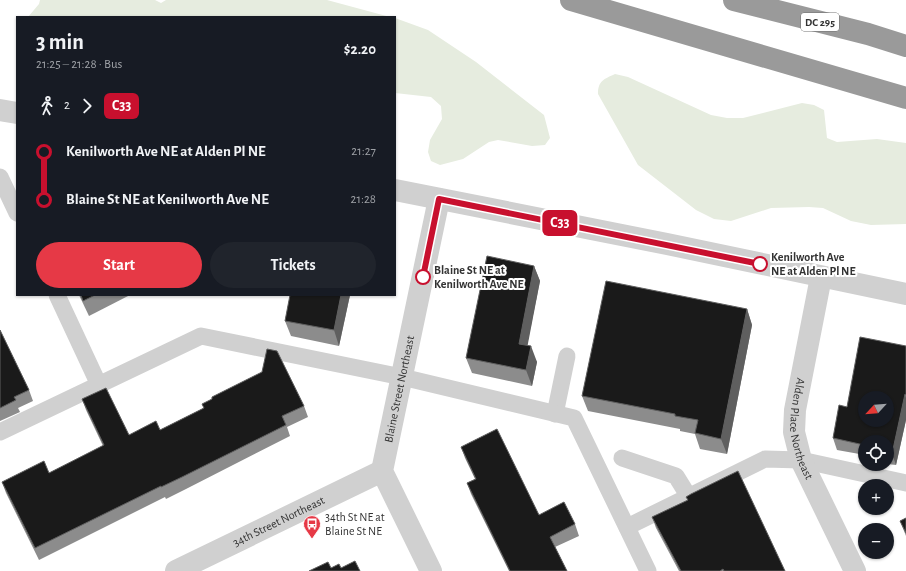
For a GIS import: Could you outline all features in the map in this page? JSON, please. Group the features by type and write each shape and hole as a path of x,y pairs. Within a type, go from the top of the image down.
{"highway":[{"path":"571,0 906,98"},
{"name":"DC 295","path":"734,0 868,34 906,46"}],"street":[{"path":"0,110 16,113"},
{"path":"396,190 667,244 906,294"},
{"name":"Blaine Street Northeast","path":"382,471 439,199"},
{"name":"Alden Place Northeast","path":"822,277 795,410 794,432 801,460 855,571"},
{"path":"382,471 431,571"},
{"name":"34th Street Northeast","path":"176,571 382,471"}],"lane":[{"path":"0,177 16,210"},
{"path":"57,296 100,385"},
{"path":"0,432 201,336 402,377 574,418 648,571"},
{"path":"555,414 567,356"},
{"path":"622,458 676,476 689,496"},
{"path":"627,527 764,459 801,460 906,483"}],"shaded area":[{"path":"40,0 155,0 161,3 166,0 327,0 386,16 29,16 39,4"},
{"path":"396,18 428,30 476,62 544,115 550,138 545,145 532,146 498,140 489,142 463,159 440,165 431,161 428,152 430,140 442,119 441,106 431,97 396,93"},
{"path":"615,74 628,77 711,115 727,118 743,118 802,103 814,105 824,110 827,138 837,142 877,139 906,143 906,224 871,225 851,221 823,208 809,207 771,208 731,221 714,219 696,210 638,165 598,94 600,83"}],"building":[{"path":"487,256 534,266 519,344 531,346 526,370 466,358"},
{"path":"606,281 747,309 721,439 695,433 698,420 675,416 675,414 582,396"},
{"path":"81,296 93,296 83,301"},
{"path":"290,296 341,296 334,330 285,321"},
{"path":"0,330 29,390 14,397 16,400 0,408"},
{"path":"860,337 906,346 906,395 905,394 894,445 894,435 858,435 858,444 833,438 839,405 847,407"},
{"path":"267,349 277,351 304,406 282,416 286,425 35,548 2,482 44,461 49,473 104,445 82,399 106,388 129,435 156,421 160,430 204,408 202,404 212,399 212,397 262,372"},
{"path":"497,429 539,515 564,502 575,524 550,537 567,571 510,571 467,483 476,479 461,447"},
{"path":"738,471 785,571 724,571 723,569 720,571 681,571 652,517 688,500 686,497 691,494"},
{"path":"906,518 906,533 900,521"},
{"path":"355,561 360,571 309,571 328,562 331,568 339,564 341,568"}],"bus line":[{"name":"C33","path":"423,277 439,199 760,264"}],"place":[{"name":"Kenilworth Ave NE at Alden Pl NE","path":"760,264"},
{"name":"Blaine St NE at Kenilworth Ave NE","path":"423,277"},
{"name":"34th St NE at Blaine St NE","path":"312,539"}]}
